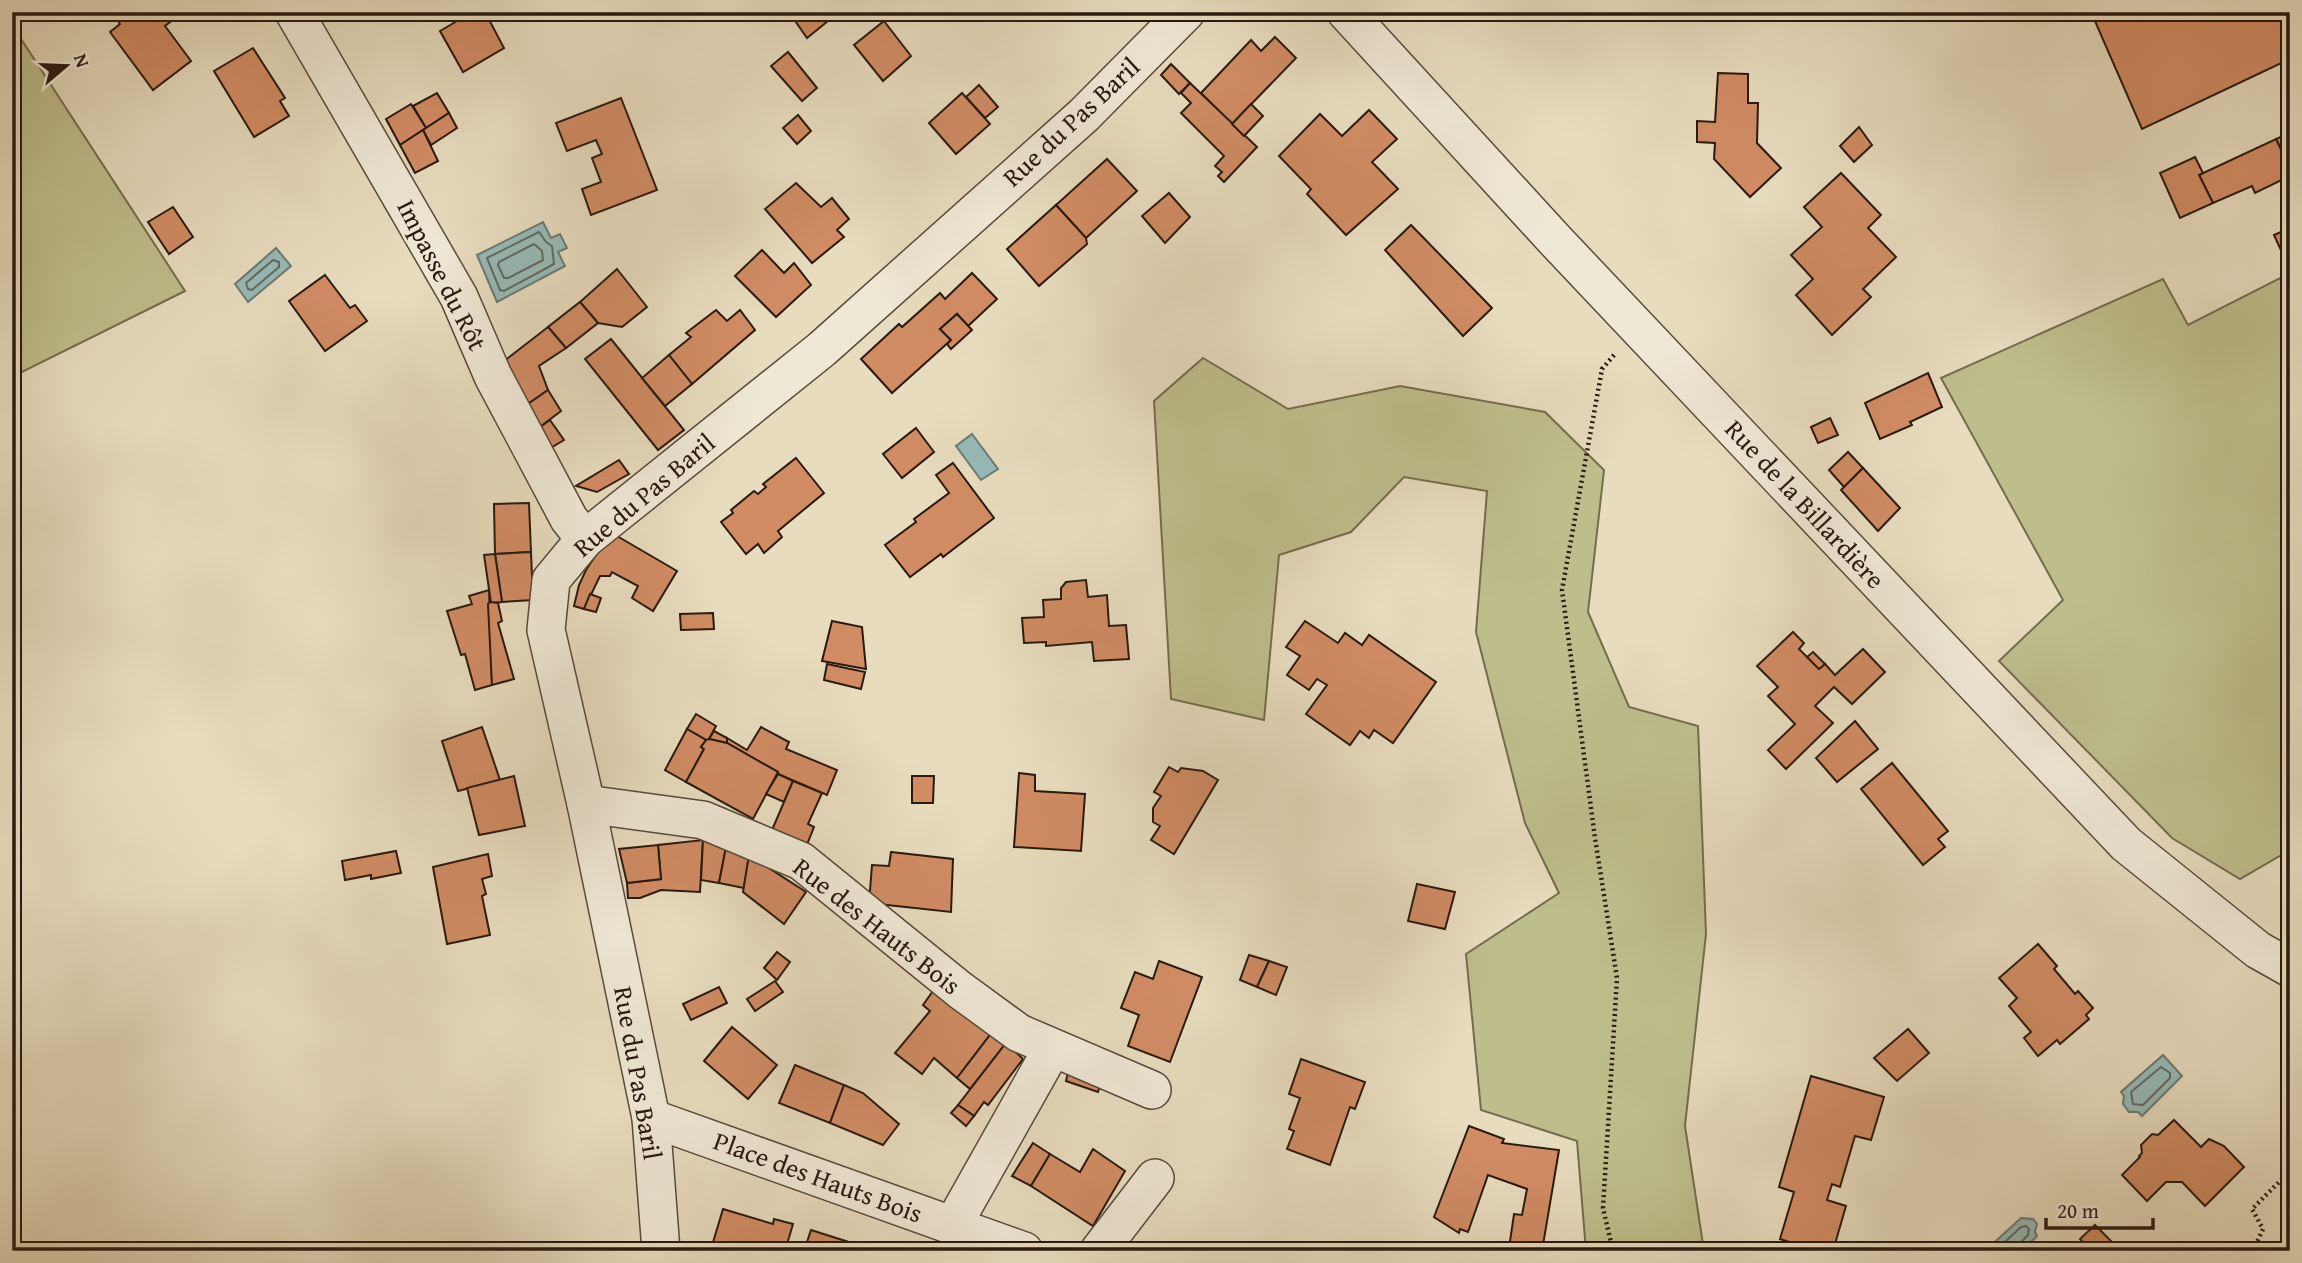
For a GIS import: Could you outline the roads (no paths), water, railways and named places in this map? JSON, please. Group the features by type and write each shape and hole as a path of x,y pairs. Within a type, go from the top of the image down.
{"street":[{"name":"Impasse du Rôt","path":"294,12 459,297 493,376 569,519 585,539"},
{"name":"Rue du Pas Baril","path":"661,1251 651,1118 586,804 546,630 551,579 585,539 822,349 1084,115 1186,12"},
{"name":"Rue de la Billardière","path":"1346,12 1555,240 2126,844 2258,950 2290,968"},
{"name":"Rue des Hauts Bois","path":"586,804 703,820 801,861 960,990 1019,1033 1152,1090"},
{"path":"953,1225 1052,1049"},
{"name":"Place des Hauts Bois","path":"651,1118 1024,1251"},
{"path":"1099,1251 1155,1178"}],"water":[{"path":"543,222 551,238 560,234 567,248 558,252 565,266 497,302 477,255"},
{"path":"276,248 291,266 248,302 235,284"},
{"path":"972,434 998,469 981,480 956,446"},
{"path":"2163,1055 2182,1076 2142,1116 2138,1112 2129,1112 2123,1104 2124,1096 2121,1092"},
{"path":"2021,1218 2033,1219 2037,1224 2037,1236 2022,1251 1985,1251"}]}
